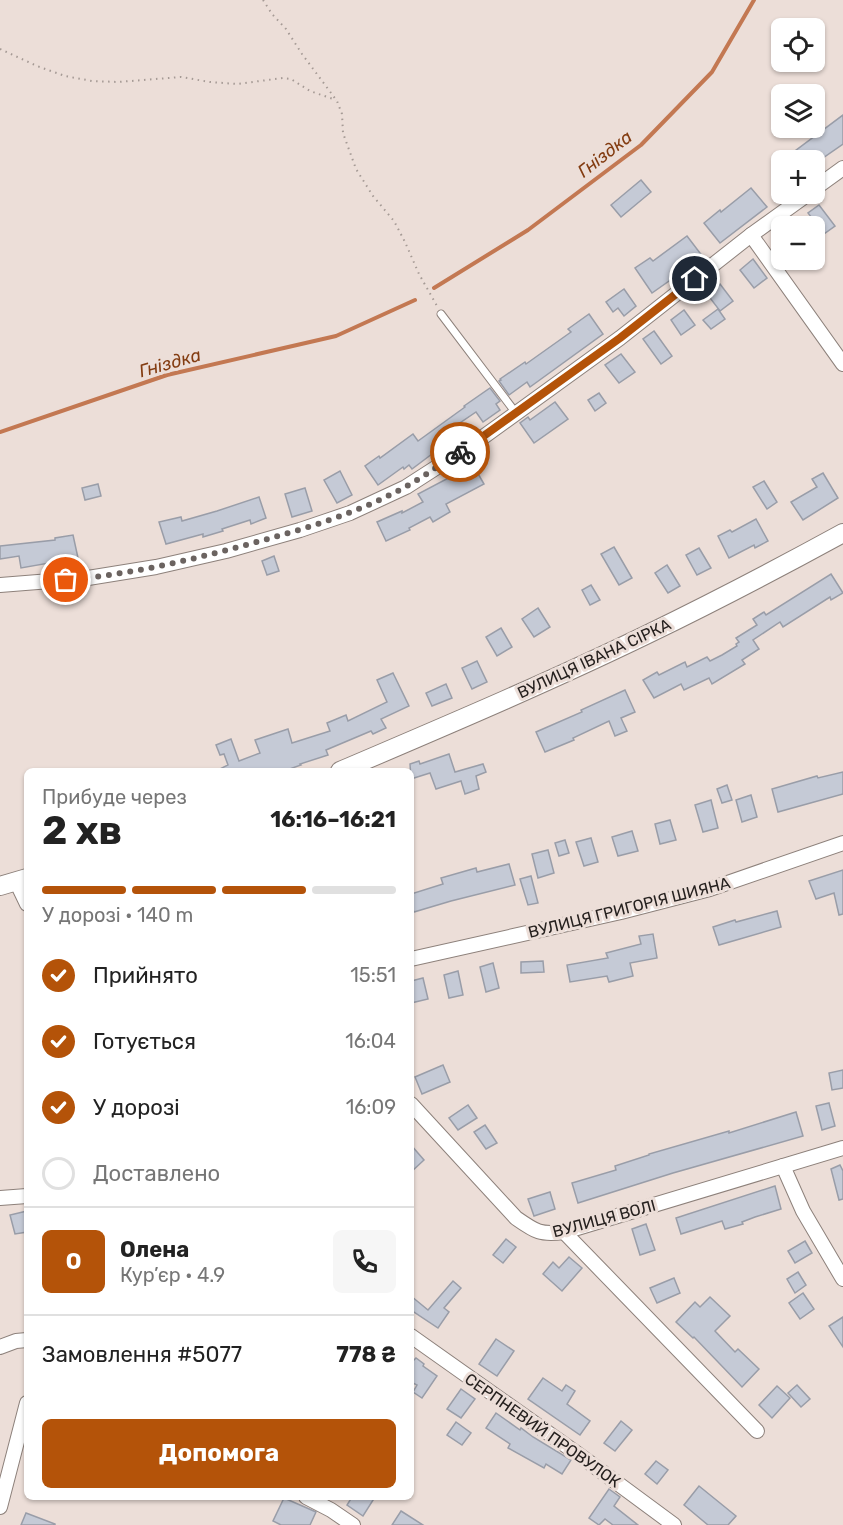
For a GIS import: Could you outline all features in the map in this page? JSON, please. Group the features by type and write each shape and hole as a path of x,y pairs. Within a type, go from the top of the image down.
{"street":[{"path":"825,181 843,168"},
{"path":"0,585 88,578 156,567 226,551 350,513 406,487 478,440 620,338 794,204"},
{"path":"751,236 843,364"},
{"name":"ВУЛИЦЯ ІВАНА СІРКА","path":"347,768 529,690 639,638 843,533"},
{"name":"ВУЛИЦЯ ГРИГОРІЯ ШИЯНА","path":"414,958 621,912 710,889 843,843"},
{"path":"14,882 24,899"},
{"name":"ВУЛИЦЯ ВОЛІ","path":"414,1107 516,1218 534,1231 548,1234 564,1232 843,1148"},
{"path":"783,1166 803,1211 843,1279"},
{"path":"0,1198 24,1196"},
{"path":"564,1232 757,1431"},
{"name":"СЕРПНЕВИЙ ПРОВУЛОК","path":"414,1338 674,1525"},
{"path":"0,1347 24,1340"},
{"path":"0,1507 24,1414"},
{"path":"312,1500 353,1525"}],"lane":[{"path":"441,314 516,413"}],"path":[{"path":"263,0 337,101 342,114 344,140 356,169 373,196 394,221 441,314"},
{"path":"0,49 65,76 92,81 118,82 181,77 237,84 283,78 291,79 314,93 323,94 337,101"}],"building":[{"path":"843,115 843,144 825,157 825,150 796,150 812,138 825,138 825,128"},
{"path":"641,180 651,192 621,217 611,205"},
{"path":"751,188 767,207 720,243 704,223"},
{"path":"819,205 835,226 825,233 825,216 810,216 808,213"},
{"path":"687,236 703,257 652,293 635,268 650,258 653,261"},
{"path":"753,259 767,278 754,288 740,270"},
{"path":"720,284 733,301 720,311 707,294"},
{"path":"624,289 636,306 624,316 618,308 613,312 606,302"},
{"path":"718,309 725,319 711,329 703,320"},
{"path":"684,310 695,325 681,335 671,320"},
{"path":"589,314 603,334 530,387 527,382 509,395 499,381 500,379 525,362 526,364 571,332 568,329"},
{"path":"654,331 672,356 661,364 643,339"},
{"path":"621,354 635,372 619,383 605,365"},
{"path":"490,388 500,401 496,404 500,410 483,422 476,412 457,425 466,436 443,452 440,448 412,469 409,465 404,469 403,467 378,485 365,466 413,434 418,441"},
{"path":"599,393 606,403 595,411 588,400"},
{"path":"555,402 568,419 534,443 520,423 528,417 530,420"},
{"path":"473,465 484,484 446,504 450,512 433,522 430,517 409,528 410,530 386,541 377,522 423,502 418,494"},
{"path":"340,471 352,495 337,503 324,480"},
{"path":"823,473 838,498 803,520 791,502 817,487 812,479"},
{"path":"764,481 777,502 767,509 753,487"},
{"path":"98,484 101,496 85,500 82,488"},
{"path":"305,488 312,511 292,517 285,494"},
{"path":"259,497 266,518 251,524 250,520 203,537 203,534 166,544 159,522 181,517 182,521"},
{"path":"756,519 768,541 755,548 754,545 729,558 718,536 730,530 732,532"},
{"path":"73,535 78,558 21,568 19,556 0,559 0,546 55,540 55,538"},
{"path":"614,547 632,578 619,585 601,554"},
{"path":"699,548 711,568 697,575 686,555"},
{"path":"274,556 279,571 267,575 262,561"},
{"path":"667,565 680,586 668,593 655,573"},
{"path":"831,574 843,593 831,600 830,597 783,627 780,622 753,640 759,649 742,660 745,664 712,684 709,678 684,690 681,684 654,698 643,680 657,672 659,675 685,662 687,667 707,657 710,661 722,655 737,646 739,642 736,638 757,625 753,619 764,612 766,615"},
{"path":"591,585 600,600 590,605 582,590"},
{"path":"538,608 550,627 534,637 522,619"},
{"path":"501,628 512,647 497,656 486,637"},
{"path":"477,661 487,682 472,689 462,668"},
{"path":"393,673 409,706 381,719 386,728 373,734 371,731 326,750 328,755 292,768 222,768 228,765 224,754 220,755 216,745 231,739 239,761 260,753 255,740 288,729 292,743 330,731 327,723 346,715 348,721 387,702 377,680"},
{"path":"446,684 452,698 432,706 426,693"},
{"path":"625,690 635,712 621,718 627,731 615,736 609,721 573,738 574,740 545,752 536,732"},
{"path":"449,754 455,772 483,764 486,772 476,776 479,789 465,794 461,781 436,789 430,773 414,778 414,768 410,768 410,764 419,761 420,764"},
{"path":"843,772 843,794 778,812 772,789 817,776 818,778"},
{"path":"727,785 732,800 722,803 717,789"},
{"path":"751,795 757,817 742,822 736,800"},
{"path":"711,800 718,828 703,832 695,805"},
{"path":"670,820 676,840 660,844 655,824"},
{"path":"632,831 638,851 618,856 612,837"},
{"path":"591,838 598,862 584,866 576,842"},
{"path":"565,840 569,853 559,856 555,843"},
{"path":"548,850 554,873 538,878 532,854"},
{"path":"509,864 515,885 414,912 414,893 443,884 441,878 476,868 477,872"},
{"path":"843,870 843,914 839,915 834,893 816,899 809,881"},
{"path":"531,876 538,903 528,905 520,879"},
{"path":"777,911 781,927 719,945 713,927"},
{"path":"653,934 657,958 630,963 633,976 609,982 607,976 570,982 567,965 608,958 606,953 641,944 639,936"},
{"path":"543,961 544,972 521,973 521,962"},
{"path":"493,963 499,988 486,992 480,967"},
{"path":"458,971 463,995 449,998 444,975"},
{"path":"423,978 428,999 414,1002 414,980"},
{"path":"443,1065 450,1082 422,1094 415,1077"},
{"path":"843,1070 843,1088 832,1090 829,1073"},
{"path":"829,1103 835,1126 822,1130 816,1106"},
{"path":"468,1105 477,1118 458,1130 449,1118"},
{"path":"796,1112 803,1136 578,1203 572,1183 616,1170 615,1166 649,1154"},
{"path":"485,1125 497,1143 486,1149 474,1132"},
{"path":"414,1148 424,1160 414,1169"},
{"path":"840,1165 843,1171 843,1199 839,1200 831,1169"},
{"path":"775,1186 781,1209 725,1229 722,1221 681,1234 676,1218"},
{"path":"550,1192 555,1209 534,1216 528,1199"},
{"path":"24,1212 24,1232 15,1234 10,1215"},
{"path":"646,1224 655,1250 640,1255 632,1229"},
{"path":"506,1239 516,1247 503,1263 493,1255"},
{"path":"805,1241 812,1253 795,1263 788,1251"},
{"path":"569,1257 582,1268 562,1291 543,1274 553,1262 559,1268"},
{"path":"798,1272 806,1285 795,1293 787,1279"},
{"path":"674,1278 680,1293 657,1303 650,1288"},
{"path":"453,1281 461,1288 444,1308 449,1312 438,1328 414,1312 414,1298 428,1310"},
{"path":"803,1293 814,1309 800,1319 789,1303"},
{"path":"710,1297 730,1316 715,1331 735,1352 738,1349 759,1369 742,1387 694,1337 676,1322 695,1302 700,1307"},
{"path":"843,1317 843,1347 829,1326"},
{"path":"496,1339 514,1351 497,1376 479,1364"},
{"path":"416,1358 437,1376 422,1398 414,1393 417,1385 414,1384 414,1360"},
{"path":"543,1378 562,1391 566,1385 575,1391 567,1404 590,1421 580,1435 528,1399"},
{"path":"797,1385 810,1399 801,1407 788,1393"},
{"path":"777,1386 790,1398 772,1418 759,1405"},
{"path":"461,1389 475,1399 461,1418 447,1409"},
{"path":"496,1413 571,1460 562,1474 546,1464 544,1468 508,1448 510,1444 486,1428"},
{"path":"621,1421 632,1430 615,1451 604,1443"},
{"path":"456,1422 471,1433 462,1445 447,1435"},
{"path":"656,1461 668,1470 657,1484 645,1474"},
{"path":"699,1486 736,1516 728,1525 708,1525 684,1505"},
{"path":"609,1489 620,1497 614,1506 638,1525 613,1525 605,1519 599,1525 589,1518"},
{"path":"283,1500 289,1500 316,1512 310,1525 281,1525 273,1521"},
{"path":"350,1500 373,1500 363,1516 347,1505"},
{"path":"401,1511 423,1525 392,1525"},
{"path":"26,1513 55,1524 55,1525 21,1525"}],"waterway":[{"name":"Гніздка","path":"434,288 528,230 641,145 712,72 754,0"},
{"name":"Гніздка","path":"0,432 167,375 336,336 415,300"}],"way so far":[{"path":"66,580 156,567 226,551 300,530 350,513 406,487 460,452"}],"route":[{"path":"460,452 620,338 695,279"}]}
